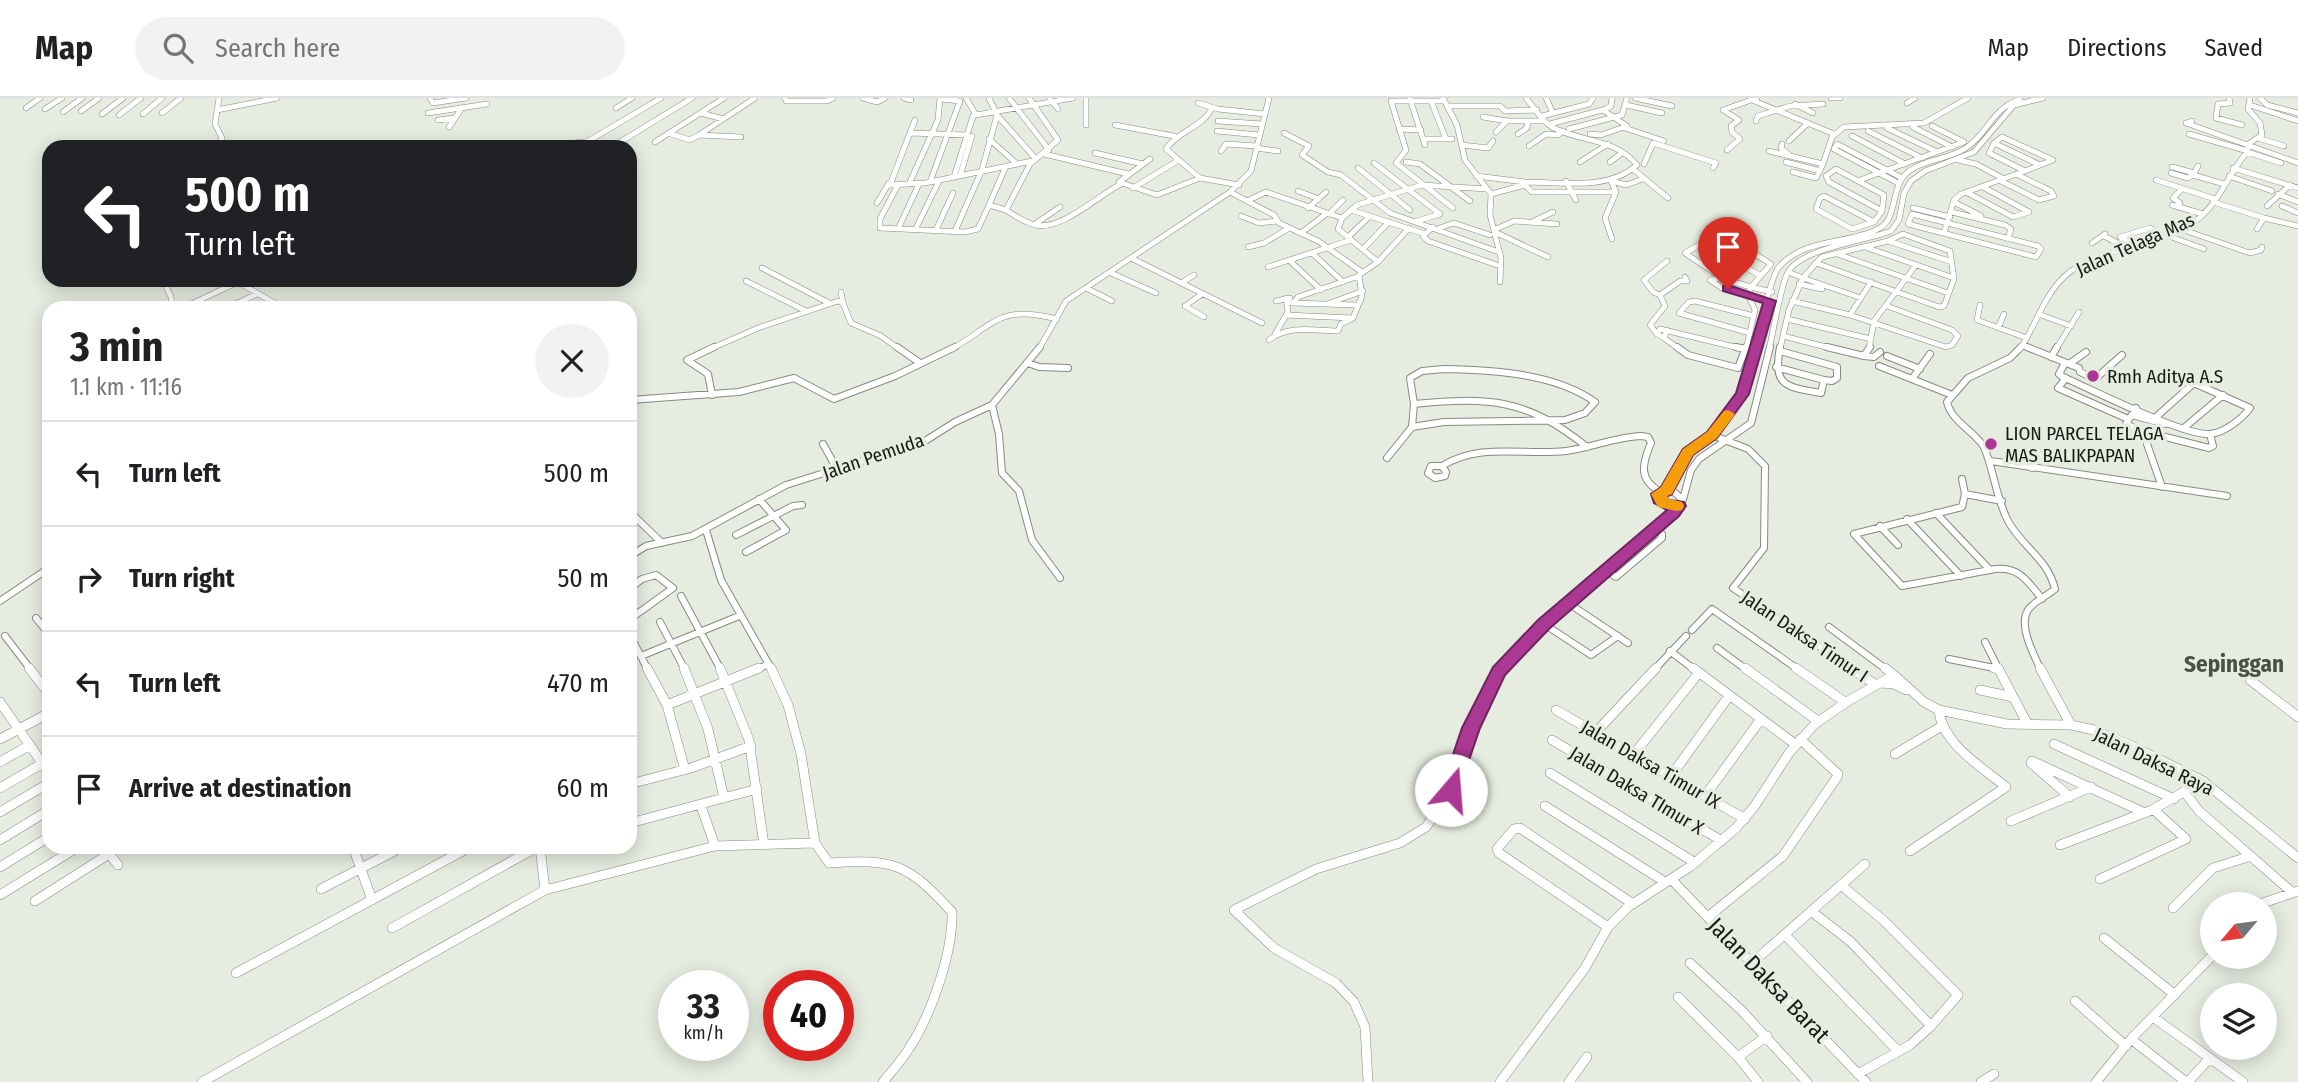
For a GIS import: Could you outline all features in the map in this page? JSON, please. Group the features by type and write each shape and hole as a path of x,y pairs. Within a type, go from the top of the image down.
{"street":[{"path":"26,108 40,98"},
{"path":"45,109 62,98"},
{"path":"63,112 82,98"},
{"path":"81,111 99,98"},
{"path":"102,114 123,98"},
{"path":"120,115 141,98"},
{"path":"143,114 162,98"},
{"path":"162,113 181,98"},
{"path":"219,98 215,124 221,140"},
{"path":"217,110 277,98"},
{"path":"430,98 433,103 467,98"},
{"path":"449,127 467,98"},
{"path":"616,108 632,98"},
{"path":"591,140 661,98"},
{"path":"623,140 689,98"},
{"path":"655,142 724,98"},
{"path":"668,133 689,140 755,98"},
{"path":"785,98 786,101 829,101 833,98"},
{"path":"863,98 877,102 885,98"},
{"path":"904,98 911,100"},
{"path":"966,98 976,115"},
{"path":"989,98 997,114 1034,160"},
{"path":"1009,98 1047,152 1128,174"},
{"path":"889,183 898,185 939,181 1034,160 1057,142 1056,133 1029,98"},
{"path":"957,176 973,116 997,114 1050,100 1073,98"},
{"path":"1086,98 1086,125"},
{"name":"Jalan Pemuda","path":"637,551 646,545 678,541 706,530 786,485 925,441 955,422 992,405 1045,341 1066,301 1088,289 1239,185 1251,171 1269,98"},
{"path":"1526,98 1545,120 1608,144 1637,163 1634,170 1611,181"},
{"path":"1546,98 1553,113"},
{"path":"1545,120 1553,113 1589,104 1593,98"},
{"path":"1483,117 1507,121 1557,122 1603,110 1611,106 1612,98"},
{"path":"1529,146 1546,134 1558,135 1566,130 1625,112 1627,98"},
{"path":"1636,98 1672,106"},
{"path":"1830,98 1840,98"},
{"path":"1907,103 1915,98"},
{"path":"1793,172 1816,178 1834,134 1851,126 1930,121 1968,98"},
{"path":"1680,504 1670,506 1658,497 1688,452 1712,435 1739,399 1766,315 1777,270 1788,257 1825,242 1869,233 1885,226 1900,180 1911,170 1964,149 2006,103 2024,98"},
{"path":"1368,1082 1365,1027 1354,1002 1336,983 1275,948 1234,910 1316,869 1400,843 1426,827 1451,790 1471,728 1499,671 1544,624 1680,504 1687,496 1692,467 1705,454 1730,441 1751,424 1787,275 1798,260 1891,231 1898,223 1908,185 1921,173 1972,154 1980,148 2008,109 2043,98"},
{"path":"2229,98 2230,103 2218,104 2216,118 2242,125"},
{"path":"2248,144 2262,135 2260,123 2248,109 2250,98"},
{"path":"2260,98 2267,105 2298,113"},
{"path":"909,184 931,134 941,99 960,101 930,182"},
{"path":"1410,99 1425,142 1449,139 1431,101"},
{"path":"1406,162 1406,152 1390,102 1410,99 1442,100 1457,125 1465,160 1489,192 1488,208 1497,231 1503,264 1500,282"},
{"path":"1727,150 1740,139 1732,132 1731,126 1739,120 1723,110 1754,99 1834,134"},
{"path":"1050,100 1058,109"},
{"path":"1198,103 1212,108 1265,114"},
{"path":"428,113 487,104"},
{"path":"1795,104 1814,113"},
{"path":"1756,121 1758,116 1773,109 1795,104 1823,104"},
{"path":"1626,105 1662,113"},
{"path":"2250,105 2298,121"},
{"path":"1447,106 1500,106 1505,111 1537,110"},
{"path":"1212,108 1203,121 1174,136 1166,149 1200,178 1239,185"},
{"path":"1603,110 1626,125 1625,128"},
{"path":"701,113 723,118"},
{"path":"955,232 982,170 997,114"},
{"path":"438,120 455,118"},
{"path":"877,203 889,183 915,120"},
{"path":"1218,121 1262,124"},
{"path":"1496,132 1507,121"},
{"path":"1518,134 1527,128 1528,121"},
{"path":"2192,121 2186,123 2298,163"},
{"path":"1557,122 1566,130 1598,135 1625,128 1671,143"},
{"path":"1788,141 1808,123"},
{"path":"1115,125 1174,136"},
{"path":"1860,180 1964,141 1932,126"},
{"path":"1913,127 1952,147"},
{"path":"1399,129 1420,130"},
{"path":"1922,158 1867,129 1892,129 1937,152"},
{"path":"1217,131 1259,135"},
{"path":"911,133 969,135"},
{"path":"1284,133 1309,146 1302,155 1306,159 1328,172 1341,175 1383,209 1496,251"},
{"path":"2189,134 2281,163"},
{"path":"699,135 741,137"},
{"path":"1852,136 1905,164"},
{"path":"1944,233 1954,202 1966,192 1983,187 2002,180 2016,174 2025,171 2053,160 2006,137 1994,143 1990,154 2025,171"},
{"path":"1585,144 1593,138"},
{"path":"2258,138 2284,146"},
{"path":"989,139 1017,164"},
{"path":"1462,145 1488,148 1493,141"},
{"path":"1644,164 1653,143 1716,163 1713,168"},
{"path":"1994,143 2040,165"},
{"path":"1221,151 1226,144 1278,151"},
{"path":"1580,162 1608,144"},
{"path":"1782,144 1781,148 1789,156"},
{"path":"1837,144 1888,170 1900,180 1878,174 1835,150 1837,144"},
{"path":"2248,144 2248,152"},
{"path":"1671,160 1676,151"},
{"path":"1769,151 1823,164"},
{"path":"1396,163 1406,152"},
{"name":"Jalan Telaga Mas","path":"1952,395 1968,377 2006,360 2022,345 2053,290 2071,271 2180,229 2203,214 2233,168 2248,152"},
{"path":"1095,153 1143,164"},
{"path":"1610,162 1622,153"},
{"path":"1972,154 1976,163"},
{"path":"1121,184 1119,181 1150,159"},
{"path":"1692,166 1698,159"},
{"path":"1006,210 1034,160"},
{"path":"1133,188 1179,160"},
{"path":"1957,160 1976,163 2039,200 2054,195 2016,174"},
{"path":"1786,162 1820,171"},
{"path":"1374,163 1440,214 1417,221"},
{"path":"1396,163 1420,164 1470,201"},
{"path":"1396,163 1453,208"},
{"path":"898,185 878,225 880,228 955,232 978,229 1006,166"},
{"path":"2171,170 2188,178 2198,166"},
{"path":"896,167 905,167"},
{"path":"1358,168 1410,210"},
{"path":"2233,168 2298,187"},
{"path":"1874,222 1824,196 1820,197 1815,207 1852,229 1874,222 1882,211 1884,195 1860,180 1835,169 1826,178 1882,211"},
{"path":"1634,170 1668,198"},
{"path":"1911,170 1921,173"},
{"path":"2193,174 2224,184"},
{"path":"1476,176 1525,183 1611,181 1626,185 1643,179"},
{"path":"2229,176 2298,202"},
{"path":"989,205 1035,224 1047,226 1058,224 1102,193 1121,184 1157,195 1200,178"},
{"path":"2156,180 2181,186 2181,190 2214,200 2247,216 2298,226"},
{"path":"916,228 939,181"},
{"path":"1566,181 1576,200"},
{"path":"1611,181 1616,192 1605,218 1612,239"},
{"path":"1378,262 1337,227 1351,210 1372,200 1425,185 1489,192 1525,183"},
{"path":"1525,183 1530,192 1616,192"},
{"path":"900,227 919,184"},
{"path":"2267,206 2275,192 2290,184"},
{"path":"1983,187 2030,211 2007,222"},
{"path":"2180,203 2173,198 2181,190"},
{"path":"1298,191 1319,199"},
{"path":"1230,192 1347,259 1361,274 1363,291 1353,318 1341,321 1286,315"},
{"path":"1247,201 1262,192 1342,218"},
{"path":"1308,208 1326,192"},
{"path":"1966,192 2015,218"},
{"path":"936,230 953,193"},
{"path":"1241,216 1259,223 1276,218 1286,200"},
{"path":"1301,233 1343,200"},
{"path":"1954,202 1993,222"},
{"path":"1396,214 1427,204"},
{"path":"2172,205 2203,214"},
{"path":"2282,206 2298,213"},
{"path":"1035,224 1060,207"},
{"path":"1913,208 1950,217 2008,239 2041,249 2036,257 1908,224 1912,214 1950,217 1993,222 2010,227 2008,239"},
{"path":"1351,210 1425,234"},
{"path":"1533,222 1553,212"},
{"path":"1268,267 1350,238 1370,216"},
{"path":"2257,229 2264,218"},
{"path":"1497,231 1514,221 1557,224"},
{"path":"1347,259 1364,251 1389,222"},
{"path":"1425,234 1434,228 1454,223 1490,235"},
{"path":"1313,224 1321,226"},
{"path":"1248,247 1272,239 1289,228"},
{"path":"1269,340 1294,300 1361,274 1378,262 1409,228"},
{"path":"2135,245 2117,235 2151,228 2204,249"},
{"path":"2180,229 2250,253 2261,250 2262,247"},
{"path":"1497,231 1548,257"},
{"path":"1425,234 1423,236 1428,241 1497,265"},
{"path":"1815,263 1942,307 1954,278 1950,251 1903,234 1865,247 1833,250 1815,263 1801,282 1792,301 1776,367 1782,382 1789,387 1819,394 1824,380"},
{"path":"1725,235 1771,264 1750,290"},
{"path":"2092,243 2105,235 2127,248"},
{"path":"1888,241 1952,262"},
{"path":"1825,242 1833,250 1948,293"},
{"path":"1761,276 1707,244 1699,245 1685,253 1725,279 1760,293 1772,292"},
{"path":"1865,247 1954,278"},
{"path":"1312,253 1342,282"},
{"path":"1131,258 1262,323"},
{"path":"1289,260 1321,290"},
{"path":"1667,261 1644,280 1647,286 1660,295 1665,306 1653,317 1650,325 1657,334 1688,355 1732,368 1740,366 1755,310 1750,290"},
{"path":"1864,356 1868,351 1874,321 1916,265"},
{"path":"762,268 829,303"},
{"path":"1111,273 1156,293"},
{"path":"1181,283 1194,275"},
{"path":"1787,275 1801,282 1860,299"},
{"path":"1725,279 1710,280 1717,286 1750,290"},
{"path":"746,281 806,311"},
{"path":"1660,295 1680,281"},
{"path":"1850,314 1871,282"},
{"path":"198,301 227,287"},
{"path":"248,287 270,301"},
{"path":"1088,289 1112,300"},
{"path":"1326,305 1363,291"},
{"path":"841,292 851,323 881,336 920,363"},
{"path":"1760,293 1770,301"},
{"path":"242,301 257,294"},
{"path":"1202,294 1185,306 1203,317"},
{"path":"1294,300 1311,304"},
{"path":"712,395 708,374 686,359 806,311 838,301 843,303"},
{"path":"1276,301 1357,305"},
{"path":"1749,333 1679,313 1689,302 1695,301 1754,316"},
{"path":"1792,301 1874,321 1946,347 1952,345 1958,336 1952,330 1886,306"},
{"path":"1980,305 1976,319 2027,338"},
{"path":"2051,357 2079,312"},
{"path":"637,400 712,395 794,378 834,399 893,379 953,348 1008,314 1021,313 1056,319"},
{"path":"1998,328 2004,314"},
{"path":"1766,315 1776,318"},
{"path":"2040,315 2071,326"},
{"path":"1787,319 1871,340"},
{"path":"1276,331 1338,331 1341,321"},
{"path":"1657,334 1660,329 1667,330 1745,349"},
{"path":"1664,338 1667,330"},
{"path":"1783,336 1864,356 1884,354 1920,369"},
{"path":"2022,345 2079,368 2080,372 2095,379 2122,355"},
{"path":"1776,367 1824,380 1835,380 1839,368 1780,351"},
{"path":"2086,352 2067,363 2059,374 2132,414 2155,416 2193,430"},
{"path":"1912,379 1930,354"},
{"path":"1028,363 1039,367 1068,368"},
{"path":"1879,366 1952,395 1947,409 1972,431 1991,461 2008,521 2052,575 2054,589 2025,615 2025,628 2059,708 2071,725"},
{"path":"1387,458 1412,427 1412,375 1447,369 1490,370 1528,377 1586,394 1595,402 1585,413 1555,420 1444,422 1412,427"},
{"path":"2066,378 2060,389 2132,414 2210,434 2250,410 2194,383 2155,416"},
{"path":"2185,427 2223,395"},
{"path":"1414,404 1473,399 1521,406 1555,420 1587,447"},
{"path":"1739,399 1754,404"},
{"path":"992,405 999,433 1002,472 1019,491 1032,540 1060,578"},
{"path":"2132,414 2126,424 2130,428 2201,447 2211,448 2210,434"},
{"path":"1442,466 1450,459 1472,453 1563,451 1634,434 1648,438 1651,443 1641,467 1642,477 1649,485 1679,495 1680,504"},
{"path":"1712,435 1730,441"},
{"name":"Jalan Daksa Timur I","path":"1730,441 1752,450 1765,466 1766,499 1764,548 1733,588 1878,684 1899,686 1924,702"},
{"path":"823,444 837,469"},
{"path":"2147,444 2162,487"},
{"path":"2032,468 2029,458 2031,456 2052,454 2108,459"},
{"path":"1991,461 2227,496"},
{"path":"1962,479 1964,506 1854,534 1898,584 1907,586 2003,566 2014,569 2042,599"},
{"path":"1965,494 2002,501"},
{"path":"746,552 786,530 759,499"},
{"path":"736,535 773,515 802,505"},
{"path":"1936,513 1990,570"},
{"path":"1908,519 1961,576"},
{"path":"639,521 663,543"},
{"path":"1880,526 1898,545"},
{"path":"1605,570 1616,577 1623,576 1641,554 1662,538 1662,534 1654,529"},
{"path":"706,530 721,580 739,616 769,664 788,705 815,843 829,863 884,861 894,864 916,878 952,912 952,932 928,1009 914,1042 883,1082"},
{"path":"0,601 42,573"},
{"path":"637,583 656,575 673,588 637,614"},
{"path":"681,596 727,681 751,747 764,845"},
{"path":"1567,603 1628,643"},
{"path":"1596,732 1670,651 1712,610 1845,702"},
{"path":"641,656 739,616"},
{"path":"36,618 42,625"},
{"path":"660,622 697,693 718,759 724,798"},
{"path":"1544,624 1591,655 1618,636"},
{"name":"Jalan Daksa Raya","path":"1829,627 1894,675 1924,702 1939,710 2028,725 2071,725 2094,730 2203,780 2293,850 2298,859"},
{"path":"5,636 42,685"},
{"path":"1985,642 2028,725"},
{"path":"1717,648 1818,721"},
{"path":"637,649 667,705 685,770"},
{"path":"1670,651 1761,719 1830,764 1838,774 1783,856 1709,916"},
{"path":"1949,659 1999,670"},
{"path":"667,705 769,664"},
{"path":"1634,754 1698,674"},
{"path":"1500,1082 1585,968 1608,927 1633,904 1722,841 1745,818 1797,742 1818,721 1845,702 1894,675"},
{"path":"2250,680 2298,717"},
{"path":"1980,690 2013,696"},
{"path":"1671,776 1729,696"},
{"path":"0,702 3,712 19,729 42,763"},
{"name":"Jalan Daksa Timur IX","path":"1556,710 1745,818"},
{"path":"1910,851 2006,787 1950,738 1937,714 1939,710"},
{"path":"0,739 42,717"},
{"path":"1705,796 1761,719"},
{"path":"1895,754 1942,726"},
{"name":"Jalan Daksa TImur X","path":"1552,740 1722,841"},
{"path":"2054,744 2174,799"},
{"path":"0,762 30,745"},
{"path":"637,783 751,747"},
{"path":"2070,797 2030,762 2150,811 2186,839 2100,878"},
{"path":"0,788 42,765"},
{"path":"1550,773 1694,862"},
{"path":"2060,845 2150,811 2186,794 2203,780"},
{"path":"0,812 42,787"},
{"path":"2011,821 2091,787"},
{"path":"637,821 757,789"},
{"path":"2186,794 2199,811 2295,892"},
{"path":"701,806 715,846"},
{"name":"Jalan Daksa Barat","path":"1545,806 1668,881 1709,916 1862,1078"},
{"path":"0,840 42,814"},
{"path":"1608,927 1499,853 1497,849 1514,829 1520,828 1633,904"},
{"path":"0,867 42,841"},
{"path":"202,1082 545,890 715,846 815,843"},
{"path":"0,895 67,854"},
{"path":"35,901 102,854"},
{"path":"109,854 118,865"},
{"path":"356,854 372,900"},
{"path":"321,889 388,854"},
{"path":"236,973 457,854"},
{"path":"392,929 526,854"},
{"path":"539,854 545,890"},
{"path":"2173,908 2213,867 2251,856"},
{"path":"1752,963 1865,864"},
{"path":"1841,885 1883,920 1958,995 1920,1041 1897,1050 1862,1078"},
{"path":"2277,898 2295,892"},
{"path":"1811,911 1851,942 1931,1026"},
{"path":"1785,935 1897,1050"},
{"path":"2104,938 2175,995"},
{"path":"1690,963 1767,1036 1807,1082"},
{"path":"2096,1082 2129,1042 2200,969"},
{"path":"1678,996 1738,1057 1758,1082"},
{"path":"2076,1001 2187,1082 2208,1060"},
{"path":"2153,1017 2200,1052"},
{"path":"1738,1057 1767,1036"},
{"path":"1569,1082 1587,1057"},
{"path":"2210,1060 2243,1082"},
{"path":"1981,1082 1994,1074"}],"slow traffic":[{"path":"1677,506 1663,503 1659,500 1659,494 1667,491 1688,452 1712,435 1728,414"}],"place":[{"name":"Rmh Aditya A.S","path":"2093,376"},
{"name":"LION PARCEL TELAGA MAS BALIKPAPAN","path":"1991,444"}],"district":[{"name":"Sepinggan","path":"2234,664"}],"route":[{"path":"1451,790 1471,728 1499,671 1544,624 1674,513 1679,506 1665,505 1659,500 1659,494 1667,491 1683,458 1712,435 1742,394 1770,301 1728,289"}]}
